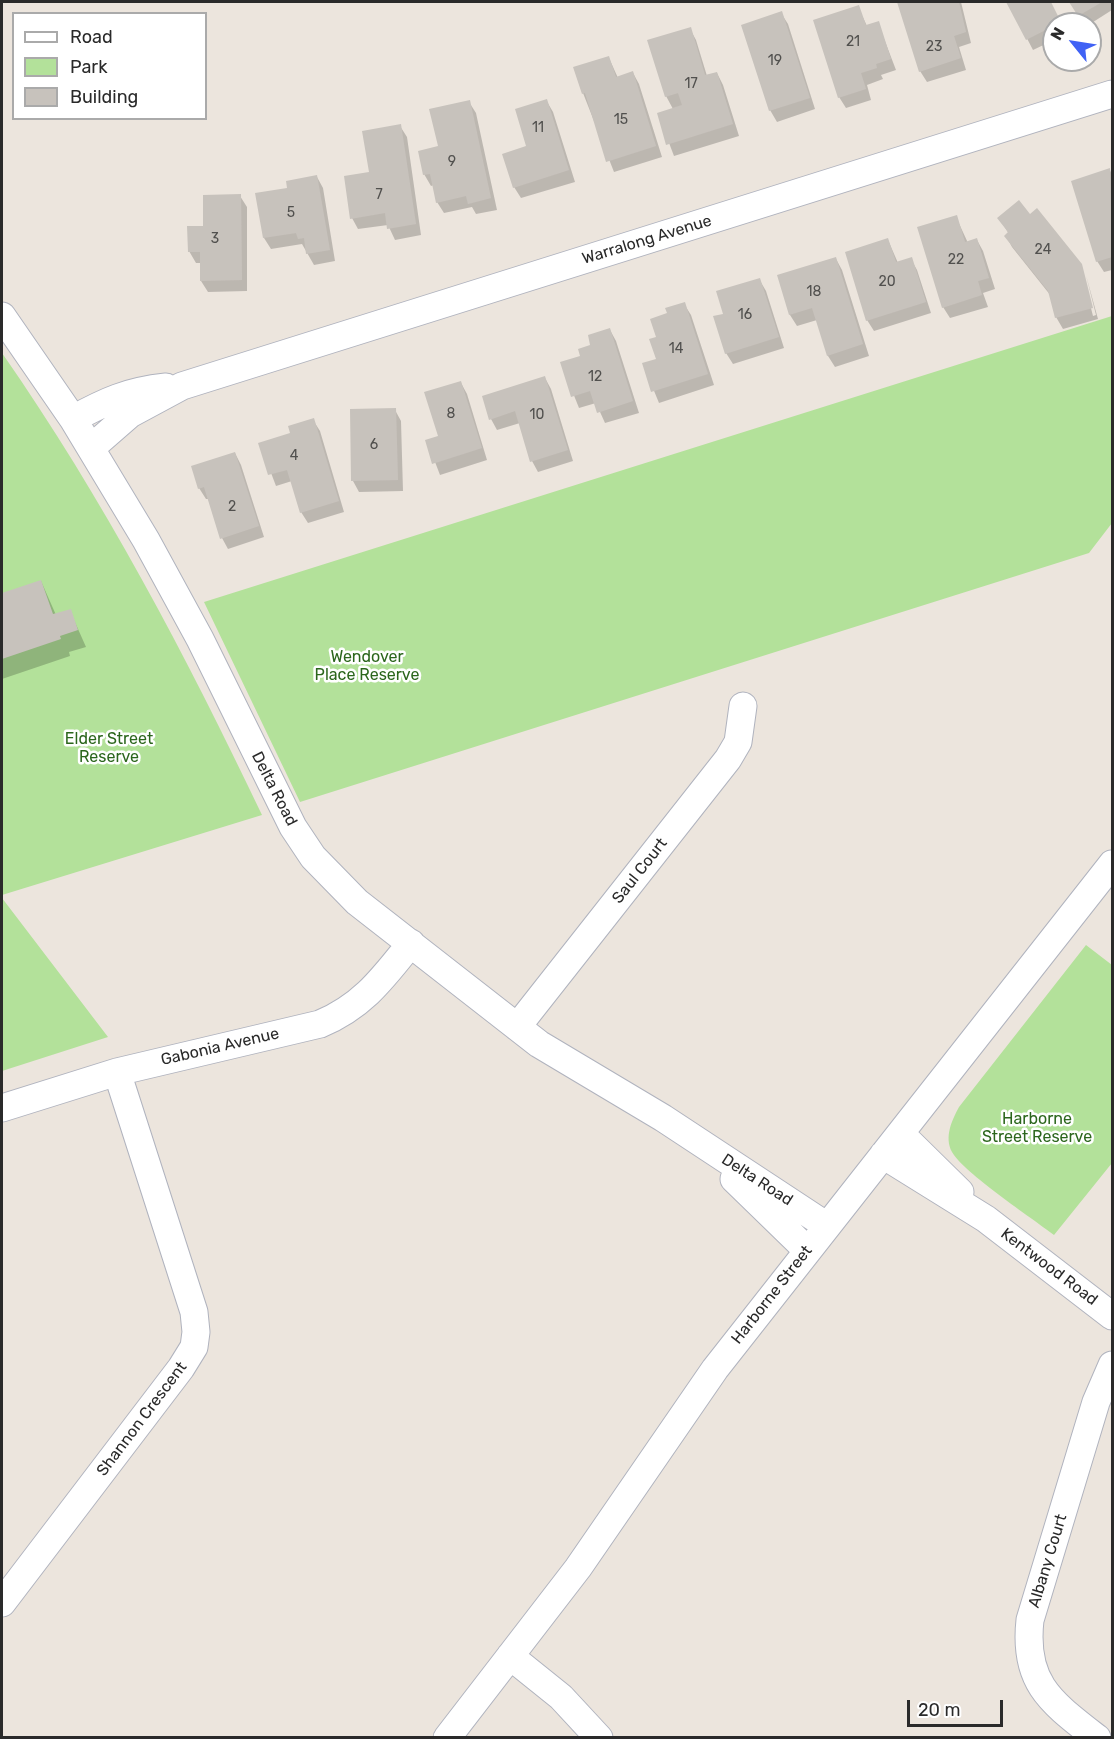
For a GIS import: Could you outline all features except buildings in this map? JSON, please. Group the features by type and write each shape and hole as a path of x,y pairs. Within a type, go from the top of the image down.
{"street":[{"name":"Warralong Avenue","path":"91,448 130,414 182,386 1113,94"},
{"name":"Delta Road","path":"2,316 91,448 146,540 200,639 293,827 313,857 333,879 411,943 560,1059 635,1101 827,1226"},
{"name":"Warralong Avenue","path":"72,419 109,400 135,391 182,386"},
{"name":"Saul Court","path":"517,1027 728,759 738,742 743,706"},
{"name":"Harborne Street","path":"447,1737 578,1568 708,1378 1113,864"},
{"name":"Gabonia Avenue","path":"2,1108 117,1072 320,1024 342,1015 380,982 411,943"},
{"name":"Shannon Crescent","path":"2,1603 153,1407 194,1347 196,1332 194,1312 117,1072"},
{"name":"Kentwood Road","path":"901,1134 986,1219"},
{"name":"Delta Road","path":"687,1135 807,1250"},
{"name":"Kentwood Road","path":"883,1155 986,1219 1113,1316"},
{"name":"Albany Court","path":"1097,1737 1062,1711 1039,1684 1029,1656 1028,1638 1030,1620 1096,1402 1113,1365"},
{"path":"510,1656 561,1697 599,1737"}],"green space":[{"name":"Wendover Place Reserve","path":"1112,316 1112,523 1089,553 300,802 204,602"},
{"name":"Elder Street Reserve","path":"2,353 75,464 109,521 204,696 262,815 2,895"},
{"path":"2,898 108,1037 2,1071"},
{"name":"Harborne Street Reserve","path":"1086,945 1112,965 1112,1163 1054,1235 999,1195 959,1161 952,1152 949,1135 959,1107"}]}
